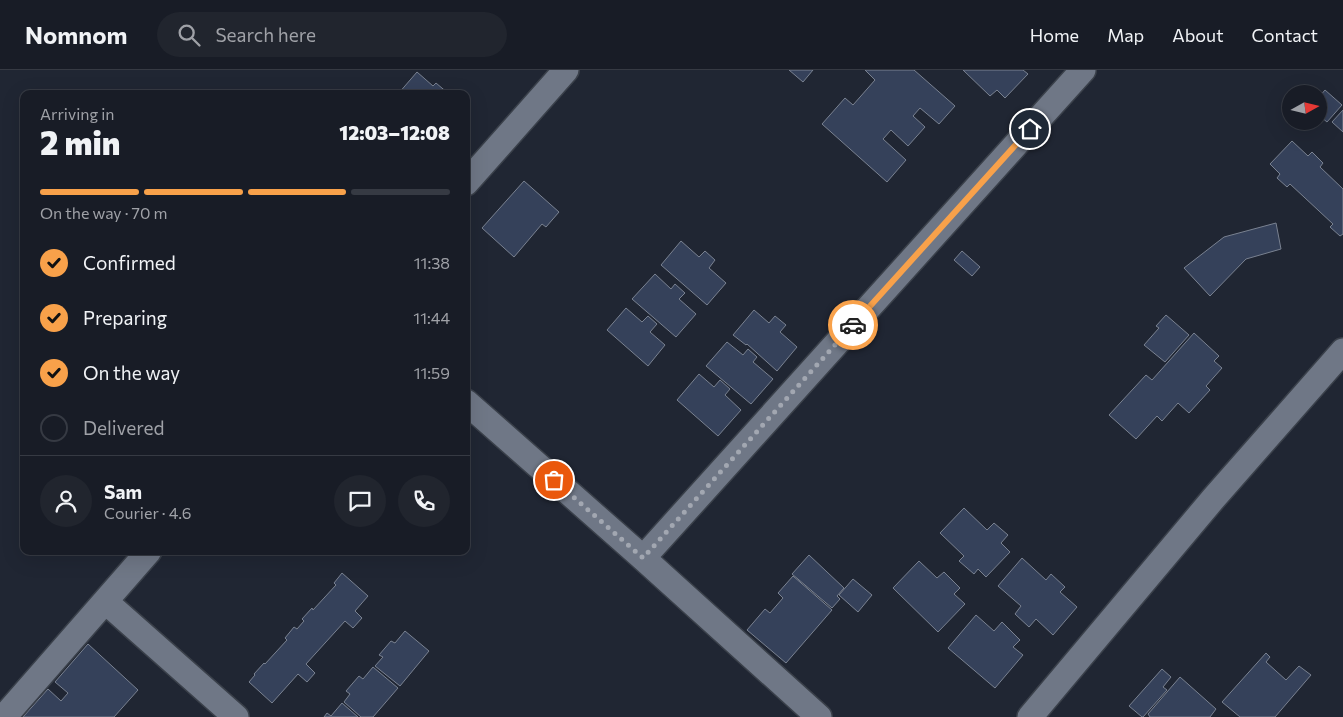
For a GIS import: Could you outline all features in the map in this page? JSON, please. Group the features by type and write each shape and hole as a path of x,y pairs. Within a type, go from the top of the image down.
{"street":[{"path":"470,178 566,70"},
{"path":"643,558 1083,70"},
{"path":"1030,717 1212,499 1343,351"},
{"path":"470,406 643,558 805,713"},
{"path":"4,717 147,555"},
{"path":"106,602 236,717"}],"building":[{"path":"789,70 813,70 803,82"},
{"path":"865,70 914,70 955,106 939,124 920,108 913,116 925,127 908,146 891,130 883,139 906,160 887,182 822,124 845,98 853,105 875,80"},
{"path":"963,70 1023,70 1028,74 1005,98 997,90 990,96"},
{"path":"417,72 433,86 436,83 444,90 401,90"},
{"path":"1328,93 1342,105 1328,121"},
{"path":"1343,110 1343,132 1332,122"},
{"path":"1292,141 1308,156 1312,152 1323,163 1320,167 1343,189 1343,234 1340,236 1330,227 1333,224 1290,184 1287,187 1277,178 1280,174 1270,164"},
{"path":"524,181 559,212 546,227 542,224 514,257 482,228"},
{"path":"1276,223 1281,249 1246,259 1210,296 1184,268 1224,237"},
{"path":"681,241 699,257 705,251 715,260 709,268 726,283 707,305 661,265"},
{"path":"962,251 980,267 972,276 954,260"},
{"path":"655,274 671,289 675,284 685,293 679,299 696,314 676,337 632,299"},
{"path":"626,308 642,322 648,316 657,324 650,332 665,345 648,366 607,330"},
{"path":"754,310 769,323 775,316 786,325 780,332 797,347 777,371 747,344 733,335"},
{"path":"1166,315 1189,335 1165,362 1144,345 1159,328 1156,326"},
{"path":"1194,333 1219,356 1214,361 1222,368 1206,386 1210,390 1189,413 1178,403 1162,421 1157,416 1136,439 1109,415 1146,375 1152,380"},
{"path":"727,342 743,355 748,349 757,357 753,362 773,379 751,404 706,366"},
{"path":"699,374 714,387 720,380 730,389 725,395 741,410 718,436 677,400"},
{"path":"964,508 987,530 994,523 1008,535 1001,543 1010,552 986,577 978,569 974,574 959,561 964,556 940,533"},
{"path":"809,555 844,588 837,596 840,599 832,608 792,574"},
{"path":"1022,558 1046,580 1051,574 1065,587 1060,592 1077,607 1053,635 1036,619 1029,627 1015,614 1021,606 998,586"},
{"path":"919,561 937,578 944,572 960,588 954,594 965,604 938,632 893,588"},
{"path":"342,573 368,596 355,611 362,618 353,628 345,621 306,664 315,673 307,682 298,674 272,703 249,682 254,674 287,640 285,638 294,627 297,629 304,621 302,619 336,585 334,583"},
{"path":"793,576 832,610 786,663 747,630 765,609 770,613 783,598 778,593"},
{"path":"853,579 872,595 858,612 839,595"},
{"path":"976,615 994,631 1002,622 1020,640 1013,647 1023,655 995,688 948,648"},
{"path":"405,631 429,651 400,686 375,666 383,657 379,655 391,641 395,643"},
{"path":"88,644 138,690 114,717 23,717 48,689 61,701 68,693 55,682"},
{"path":"1266,653 1270,657 1266,662 1286,680 1299,666 1311,675 1275,717 1240,717 1222,702"},
{"path":"373,667 398,688 373,717 361,717 344,702 350,694 346,691 359,676 363,679"},
{"path":"1162,669 1171,677 1163,687 1167,690 1142,717 1129,706"},
{"path":"1180,677 1216,709 1210,717 1150,717 1148,714"},
{"path":"342,703 358,717 324,717 327,713 331,716"}],"way so far":[{"path":"554,480 643,558 853,325"}],"route":[{"path":"853,325 1030,129"}]}
